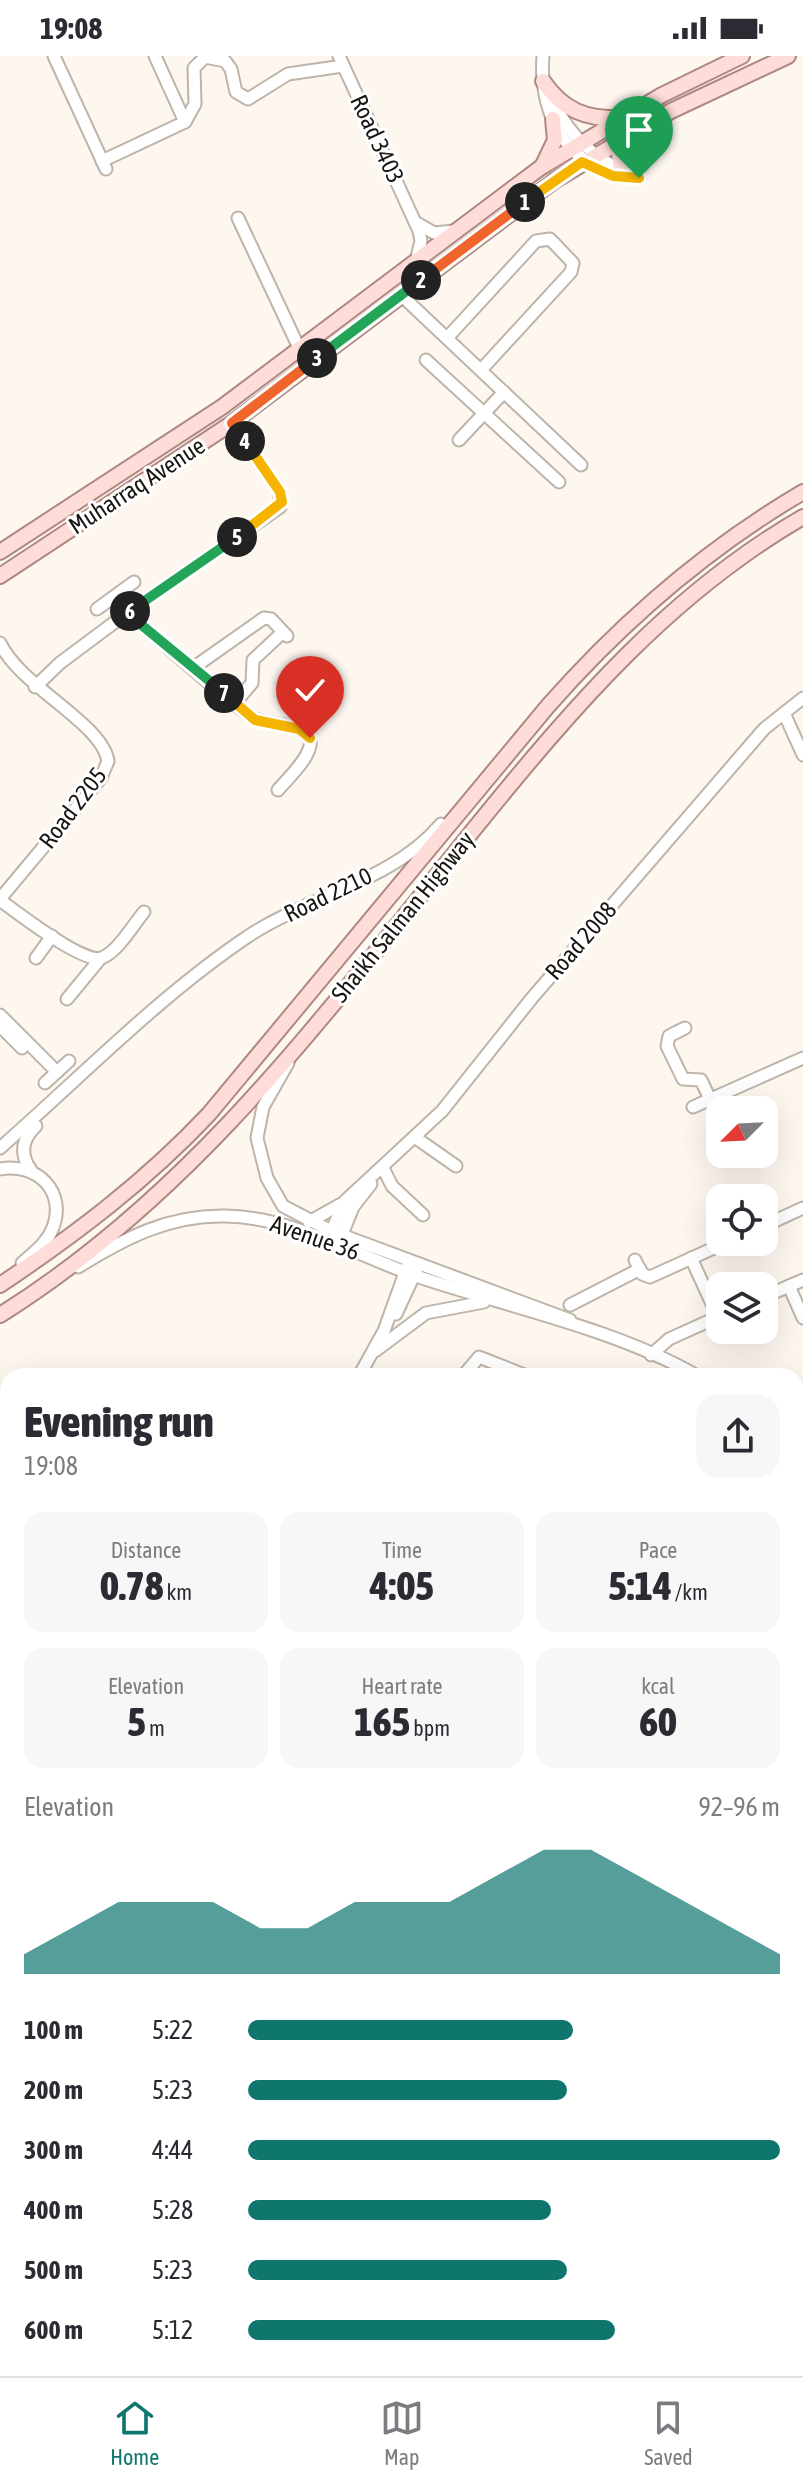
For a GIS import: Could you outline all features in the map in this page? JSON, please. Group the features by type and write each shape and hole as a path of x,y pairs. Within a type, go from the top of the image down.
{"main road":[{"name":"Muharraq Avenue","path":"0,549 30,534 222,407 540,168 624,118 742,56"},
{"name":"Muharraq Avenue","path":"1,575 232,423 588,159 625,136 781,59"},
{"path":"543,81 552,94 576,113 591,118 624,118"},
{"path":"540,168 555,140 553,119"},
{"path":"621,170 619,153 625,136"},
{"path":"401,295 410,266"},
{"name":"Shaikh Salman Highway","path":"0,1284 109,1209 199,1125 548,706 604,645 665,589 731,538 803,492"},
{"name":"Shaikh Salman Highway","path":"0,1315 40,1290 139,1213 198,1159 291,1054 604,675 695,592 803,517"}],"street":[{"path":"54,56 104,165 185,122 195,104 194,68 205,57 225,61 231,69 236,92 248,99 288,74 341,61"},
{"path":"155,56 185,122"},
{"path":"543,56 543,81 553,119 588,159 613,176 639,178 588,159"},
{"path":"781,59 798,56"},
{"name":"Road 3403","path":"341,61 414,221"},
{"path":"543,81 576,147"},
{"path":"238,218 300,350 310,363"},
{"path":"414,221 434,233 457,230"},
{"path":"410,266 421,241 414,221"},
{"path":"447,338 536,241 550,239 570,257 573,263 571,272 481,370"},
{"path":"401,295 581,465"},
{"path":"426,360 559,482"},
{"path":"459,440 504,392"},
{"path":"32,683 276,510 282,502 280,492 232,423"},
{"path":"116,621 100,606 134,582"},
{"path":"127,613 255,720 299,729 310,738 308,752 278,790"},
{"path":"193,668 264,618 271,619 285,634 251,663 252,683 235,703"},
{"name":"Road 2205","path":"1,648 32,683 97,736 108,761 101,778 1,898"},
{"name":"Road 2008","path":"334,1238 345,1201 416,1138 764,729 803,698"},
{"name":"Road 2210","path":"0,1148 200,971 249,935 388,867 423,842 515,738 548,706"},
{"path":"784,713 803,755"},
{"path":"1,898 77,954 100,959"},
{"path":"67,999 144,912"},
{"path":"36,958 52,936"},
{"path":"0,1015 51,1078 69,1061"},
{"path":"0,1026 12,1032"},
{"path":"685,1028 669,1036 667,1046 683,1079 701,1080 709,1096"},
{"name":"Avenue 36","path":"291,1054 263,1107 257,1138 271,1189 291,1213 334,1238"},
{"path":"717,1096 803,1058"},
{"name":"Road 2210","path":"31,1170 23,1153 28,1134 82,1085 91,1068"},
{"path":"693,1107 706,1101"},
{"path":"416,1138 456,1166"},
{"path":"0,1169 31,1170 49,1185 55,1195 55,1221 43,1244 0,1284"},
{"path":"382,1170 392,1186 423,1215"},
{"name":"Road 2008","path":"334,1238 382,1170"},
{"path":"309,1222 345,1201"},
{"path":"778,1220 803,1208"},
{"name":"Avenue 36","path":"40,1290 143,1230 169,1221 199,1216 252,1217 334,1238 493,1301 595,1334 679,1368"},
{"path":"570,1305 638,1265 650,1277 706,1251"},
{"path":"691,1258 706,1290"},
{"path":"364,1368 375,1351 412,1268"},
{"name":"Avenue 36","path":"412,1268 527,1301 595,1334"},
{"path":"778,1291 803,1280"},
{"path":"789,1286 803,1318"},
{"path":"375,1351 426,1313 445,1306 493,1301"},
{"path":"651,1355 669,1339 706,1323"},
{"path":"470,1368 479,1357 507,1368"}],"route":[{"path":"310,738 299,729 261,722 250,716 127,613 280,507 280,492 232,423 582,162 613,176 639,178"}]}
